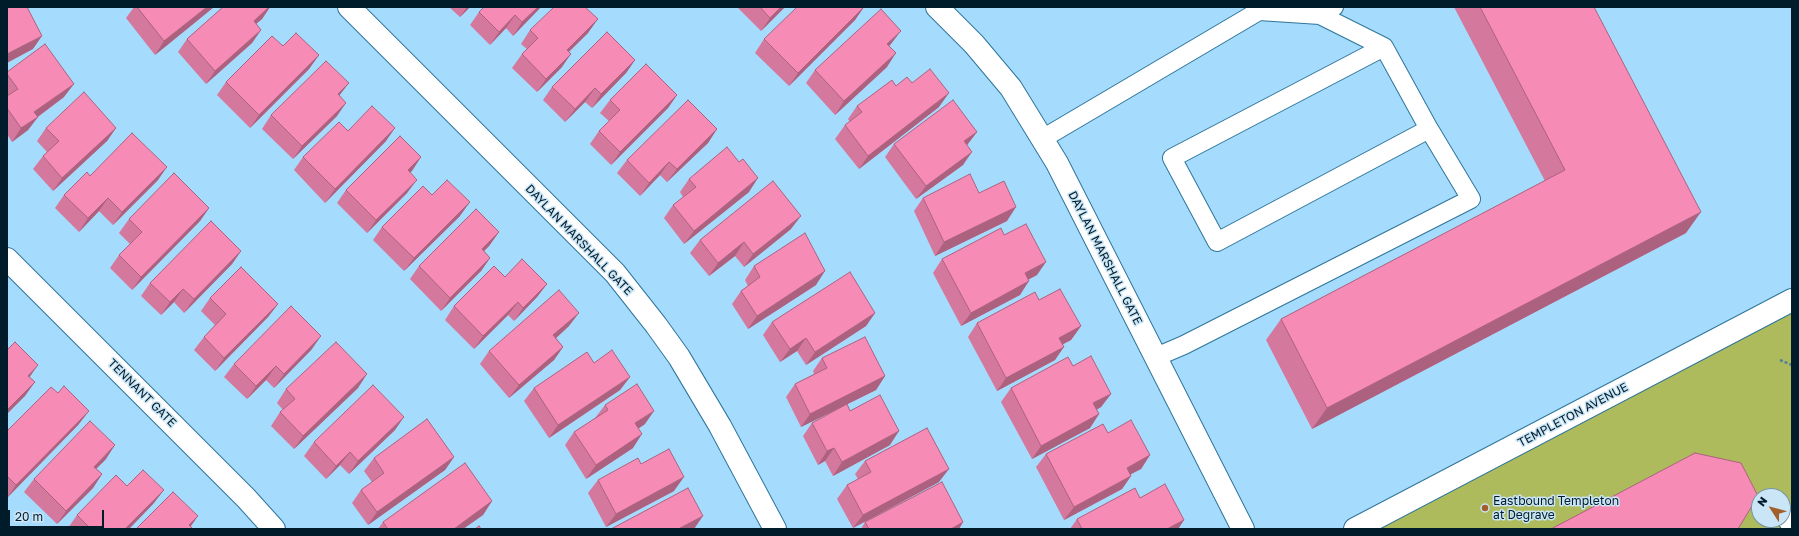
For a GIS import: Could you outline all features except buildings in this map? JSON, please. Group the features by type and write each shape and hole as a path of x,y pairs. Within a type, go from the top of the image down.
{"street":[{"name":"DAYLAN MARSHALL GATE","path":"349,7 576,233 620,279 656,324 679,357 720,426 775,529"},
{"name":"DAYLAN MARSHALL GATE","path":"937,7 974,44 1011,88 1057,162 1243,529"},
{"name":"TENNANT GATE","path":"7,259 241,492 274,529"},
{"name":"TEMPLETON AVENUE","path":"1354,529 1792,300"}],"lane":[{"path":"1042,139 1259,9 1327,11 1384,47 1428,128 1471,199 1184,345 1156,357"},
{"path":"1384,47 1172,158 1217,242 1428,128"}],"path":[{"path":"1780,360 1792,365"}],"green space":[{"path":"1792,300 1792,529 1354,529"}],"place":[{"name":"Eastbound Templeton at Degrave","path":"1485,508"}]}
